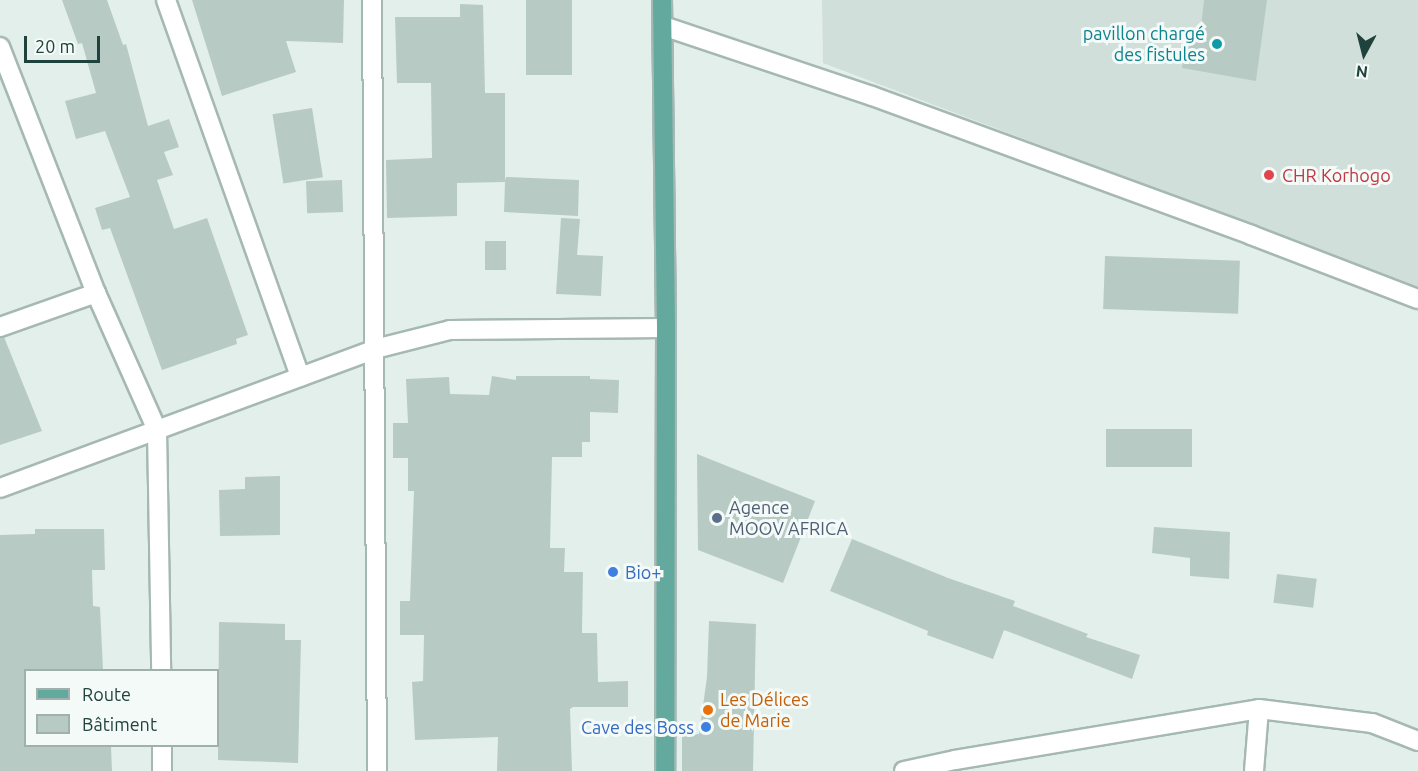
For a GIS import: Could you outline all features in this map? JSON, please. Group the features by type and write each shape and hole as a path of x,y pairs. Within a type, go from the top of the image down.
{"main road":[{"path":"662,0 666,328 665,771"}],"street":[{"path":"166,0 300,377"},
{"path":"372,0 377,771"},
{"path":"663,26 872,96 1418,299"},
{"path":"0,47 96,293 157,430 161,669"},
{"path":"0,327 96,293"},
{"path":"0,488 375,349 450,330 666,328"},
{"path":"904,771 955,765 1259,709 1372,723 1418,741"},
{"path":"1254,771 1259,709"},
{"path":"162,747 162,771"}],"shaded area":[{"name":"CHR Korhogo","path":"822,0 1418,0 1418,288 823,63"}],"building":[{"path":"62,0 107,0 123,45 126,44 148,126 169,119 179,147 164,152 173,175 157,180 174,229 207,218 248,335 236,339 237,344 162,370 110,228 102,230 95,208 130,197 105,131 76,139 65,101 96,93 82,43 78,44"},
{"path":"192,0 344,0 343,43 286,41 296,72 222,96"},
{"path":"526,0 572,0 572,75 526,75"},
{"path":"1204,0 1267,0 1256,81 1182,68 1187,33 1200,35"},
{"path":"460,4 483,5 485,93 505,93 505,181 506,177 579,180 578,216 504,212 505,182 457,183 457,216 387,218 386,160 432,158 431,83 397,83 395,17 460,17"},
{"path":"312,108 323,177 283,183 272,114"},
{"path":"342,180 343,212 307,213 306,181"},
{"path":"561,218 580,219 577,255 603,256 601,296 556,294"},
{"path":"485,241 506,241 506,270 485,270"},
{"path":"1105,256 1240,261 1238,314 1103,309"},
{"path":"4,337 42,431 0,445 0,338"},
{"path":"492,376 516,380 516,376 590,376 590,379 619,380 618,413 590,412 590,442 582,442 582,457 552,457 550,548 565,548 564,572 583,572 582,633 597,633 598,682 628,681 628,707 573,707 570,709 572,771 497,771 498,737 415,740 412,682 423,681 424,635 400,635 400,601 410,601 414,491 408,491 408,458 393,458 393,423 408,423 406,379 449,377 450,394 489,395"},
{"path":"1106,429 1192,429 1192,467 1106,467"},
{"path":"697,454 815,501 783,583 698,550"},
{"path":"280,476 280,535 220,536 219,490 245,489 245,477"},
{"path":"1154,527 1230,532 1229,579 1190,576 1190,558 1152,553"},
{"path":"35,529 104,529 105,570 92,570 93,606 100,607 103,669 24,669 24,747 111,747 112,771 0,771 0,535 35,534"},
{"path":"852,539 948,578 1015,601 1013,606 1088,634 1086,637 1140,655 1132,679 1004,630 993,659 927,635 928,631 830,591"},
{"path":"1277,574 1317,579 1313,608 1273,603"},
{"path":"709,621 756,624 753,771 682,771 682,736 699,734 707,677"},
{"path":"219,622 285,624 285,640 301,640 298,763 218,760"}],"place":[{"name":"pavillon chargé des fistules","path":"1217,44"},
{"name":"CHR Korhogo","path":"1269,175"},
{"name":"Agence MOOV AFRICA","path":"717,518"},
{"name":"Bio+","path":"613,572"},
{"name":"Les Délices de Marie","path":"708,710"},
{"name":"Cave des Boss","path":"706,727"}]}
